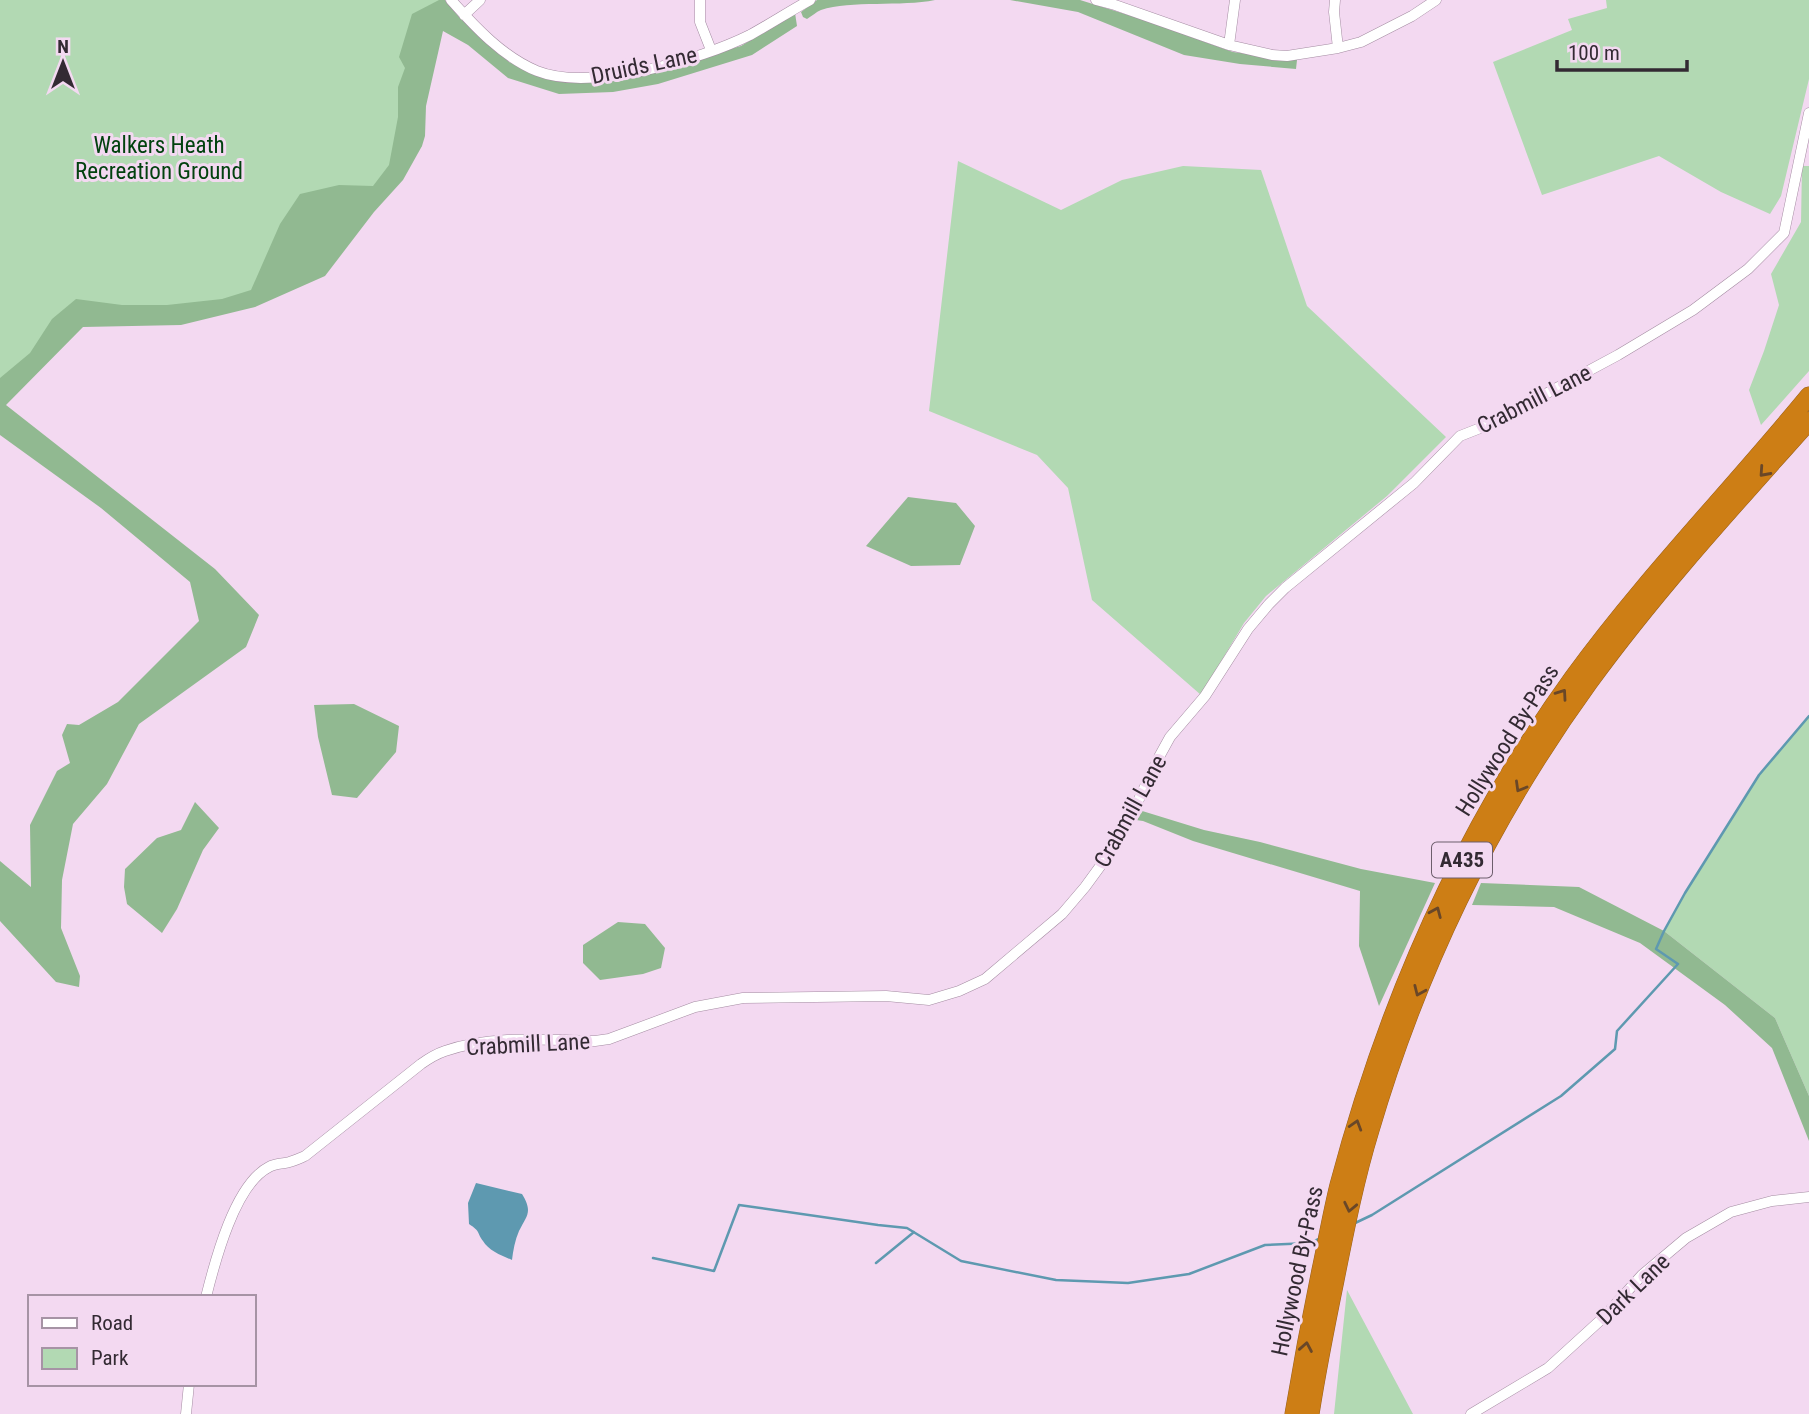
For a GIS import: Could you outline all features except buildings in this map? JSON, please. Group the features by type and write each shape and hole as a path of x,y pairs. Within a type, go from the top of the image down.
{"highway":[{"name":"Hollywood By-Pass","path":"1294,1414 1325,1248 1356,1127 1398,1001 1444,895 1524,748 1573,678 1627,607 1809,396"},
{"name":"Hollywood By-Pass","path":"1310,1414 1343,1240 1370,1130 1409,1012 1474,868 1536,760 1636,618 1809,421"}],"street":[{"name":"Druids Lane","path":"450,0 489,40 521,64 539,72 586,79 617,76 711,50 749,35 790,5 810,0"},
{"path":"464,15 480,0"},
{"path":"700,0 700,22 711,50"},
{"path":"1096,0 1115,3 1228,45 1272,55 1302,55 1362,42 1384,32 1436,0"},
{"path":"1228,45 1235,0"},
{"path":"1335,0 1338,48"},
{"name":"Crabmill Lane","path":"206,1295 230,1220 239,1198 252,1179 268,1167 305,1156 421,1064 442,1052 493,1041 609,1039 695,1007 743,998 886,996 929,1000 959,991 985,979 1062,914 1104,861 1130,818 1170,737 1205,696 1248,629 1277,596 1414,483 1460,436 1488,425 1618,355 1693,310 1748,270 1784,233 1809,113"},
{"name":"Dark Lane","path":"1471,1414 1548,1368 1604,1318 1642,1275 1686,1238 1731,1212 1772,1201 1809,1197"},
{"path":"186,1414 190,1386"}],"green space":[{"name":"Walkers Heath Recreation Ground","path":"0,0 444,0 408,42 422,146 255,307 79,318 0,399"},
{"path":"439,0 445,0 459,17 509,62 549,79 571,82 605,81 653,71 741,46 795,13 797,26 752,55 658,84 613,92 559,94 508,78 468,45 443,31 426,106 422,146 403,180 374,212 325,276 255,307 181,325 83,327 6,405 215,569 259,615 246,647 139,724 107,784 73,824 62,880 61,928 80,976 79,987 56,982 0,921 0,861 31,887 30,825 57,771 70,763 62,735 67,724 79,725 118,702 199,621 190,582 101,508 0,435 0,378 30,353 52,319 76,299 122,305 167,305 222,299 251,290 280,224 300,194 339,185 373,186 389,165 398,117 398,87 405,68 399,57 412,14"},
{"path":"817,0 935,0 847,5 821,10 807,19 803,17 801,12"},
{"path":"1010,0 1080,0 1233,52 1297,60 1296,69 1184,55 1078,12"},
{"path":"1606,0 1809,0 1809,79 1781,196 1770,214 1721,192 1659,156 1542,195 1493,62 1572,30 1568,19 1607,8"},
{"path":"958,161 1061,210 1122,180 1183,166 1261,170 1307,306 1446,437 1387,496 1266,596 1244,623 1201,695 1092,600 1068,488 1037,455 929,411"},
{"path":"1802,166 1809,166 1809,371 1761,425 1749,390 1779,305 1771,274 1801,222"},
{"path":"908,497 956,503 975,526 960,565 911,566 866,546"},
{"path":"354,704 399,726 396,752 357,798 332,795 318,737 314,705"},
{"path":"1809,716 1809,1096 1775,1018 1664,931 1759,775"},
{"path":"195,802 219,828 203,850 177,909 162,933 127,904 125,869 157,838 181,830"},
{"path":"1139,810 1204,830 1361,869 1435,883 1379,1006 1359,946 1360,891 1193,841 1136,820"},
{"path":"1481,883 1579,887 1664,931 1775,1018 1809,1096 1809,1141 1772,1048 1725,1005 1640,943 1554,907 1472,905"},
{"path":"618,922 645,924 665,948 661,968 643,974 600,980 583,963 583,945"},
{"path":"1347,1290 1413,1414 1334,1414"}],"water":[{"path":"476,1183 522,1194 525,1200 528,1213 516,1238 512,1260 488,1247 477,1230 469,1224 468,1203"}],"waterway":[{"path":"1353,1224 1372,1215 1561,1096 1615,1049 1617,1031 1678,964 1656,949 1685,893 1759,775 1809,716"},
{"path":"653,1258 714,1271 739,1205 907,1228 961,1261 1056,1280 1128,1283 1189,1274 1265,1245 1310,1243 1321,1238"},
{"path":"876,1263 914,1232"}]}
